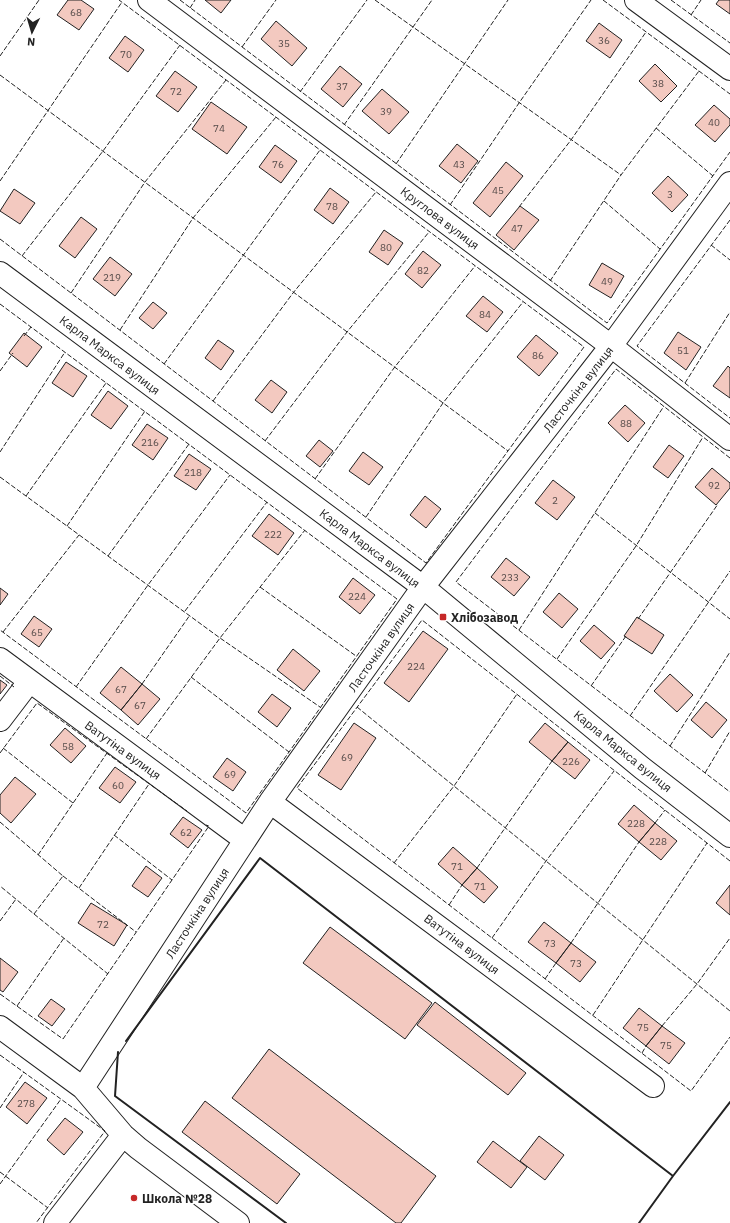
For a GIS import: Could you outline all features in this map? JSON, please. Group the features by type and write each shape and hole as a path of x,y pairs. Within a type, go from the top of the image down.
{"street":[{"name":"Круглова вулиця","path":"149,0 611,346 730,439"},
{"path":"636,0 730,69"},
{"name":"Ласточкіна вулиця","path":"83,1088 270,802 423,587 611,346 730,183"},
{"name":"Карла Маркса вулиця","path":"0,273 423,587 642,768 730,836"},
{"name":"Ватутіна вулиця","path":"0,660 246,840"},
{"path":"0,720 29,682"},
{"name":"Ватутіна вулиця","path":"270,802 653,1086"},
{"path":"0,1027 83,1088 123,1135 138,1148 238,1223"},
{"path":"55,1223 123,1135"}],"building":[{"path":"68,0 81,0 94,9 79,30 57,15"},
{"path":"205,0 231,0 221,13"},
{"path":"719,0 730,0 730,14 716,4"},
{"path":"276,21 307,48 292,66 261,39"},
{"path":"599,23 622,40 610,58 586,41"},
{"path":"125,36 144,50 128,72 109,58"},
{"path":"655,64 677,86 661,102 639,81"},
{"path":"340,66 362,84 343,107 321,89"},
{"path":"175,71 197,87 178,112 156,96"},
{"path":"382,89 409,112 389,134 362,111"},
{"path":"211,102 247,127 227,154 192,129"},
{"path":"714,105 730,119 730,125 715,142 695,125"},
{"path":"457,144 478,161 461,183 439,166"},
{"path":"275,145 297,161 281,183 259,167"},
{"path":"506,162 523,176 490,217 473,203"},
{"path":"668,176 688,195 672,212 652,193"},
{"path":"330,188 349,202 333,224 314,210"},
{"path":"14,189 35,203 20,224 0,211"},
{"path":"520,206 539,220 514,250 496,235"},
{"path":"81,217 97,229 75,258 59,246"},
{"path":"384,230 403,243 388,265 369,252"},
{"path":"423,251 441,265 422,288 405,274"},
{"path":"110,257 132,274 115,296 93,279"},
{"path":"602,263 624,276 611,298 589,285"},
{"path":"483,296 503,312 487,332 466,316"},
{"path":"153,302 167,313 153,329 139,318"},
{"path":"678,332 701,347 686,370 664,353"},
{"path":"24,333 42,347 27,367 9,353"},
{"path":"536,335 558,353 539,376 517,357"},
{"path":"218,340 234,351 221,370 205,358"},
{"path":"66,362 87,376 73,397 52,383"},
{"path":"728,366 730,368 730,398 713,386"},
{"path":"271,380 287,392 272,413 255,400"},
{"path":"108,391 128,406 111,429 91,415"},
{"path":"625,405 645,423 628,442 608,423"},
{"path":"147,424 168,438 153,460 132,445"},
{"path":"319,440 333,451 320,467 306,456"},
{"path":"669,445 684,456 668,478 653,467"},
{"path":"363,452 383,467 369,485 349,471"},
{"path":"189,454 211,469 196,490 174,476"},
{"path":"712,468 730,483 730,488 716,505 695,487"},
{"path":"553,480 575,497 557,520 535,503"},
{"path":"425,496 441,509 426,528 410,515"},
{"path":"269,514 294,533 278,555 252,536"},
{"path":"506,558 530,577 514,596 491,577"},
{"path":"353,578 375,595 360,614 339,597"},
{"path":"0,588 8,594 0,605"},
{"path":"559,593 578,609 562,628 543,612"},
{"path":"34,616 52,629 39,647 21,634"},
{"path":"637,617 664,635 652,654 624,636"},
{"path":"594,625 615,643 601,659 580,641"},
{"path":"423,631 448,649 409,702 384,683"},
{"path":"293,649 320,671 304,691 277,670"},
{"path":"121,667 142,684 121,710 100,693"},
{"path":"670,674 693,695 677,712 654,691"},
{"path":"0,680 7,685 0,694"},
{"path":"142,684 160,699 138,725 121,710"},
{"path":"272,694 291,708 277,727 258,712"},
{"path":"706,702 727,720 712,738 691,720"},
{"path":"354,723 376,738 341,790 318,775"},
{"path":"545,723 568,742 552,761 529,742"},
{"path":"65,728 86,746 71,763 50,745"},
{"path":"568,742 590,760 575,779 552,761"},
{"path":"227,758 246,772 233,791 213,777"},
{"path":"115,767 136,782 120,803 99,788"},
{"path":"15,777 36,794 11,823 0,813 0,795"},
{"path":"634,805 655,823 639,842 618,824"},
{"path":"183,817 202,830 188,848 170,834"},
{"path":"655,823 677,841 661,860 639,842"},
{"path":"453,847 477,868 462,885 438,864"},
{"path":"146,866 162,878 148,897 132,886"},
{"path":"477,868 498,887 484,903 462,885"},
{"path":"730,885 730,915 716,903"},
{"path":"91,903 127,925 114,946 78,923"},
{"path":"544,922 571,943 556,963 528,942"},
{"path":"330,927 432,1003 405,1039 303,963"},
{"path":"571,943 596,962 580,982 556,963"},
{"path":"0,958 18,972 3,992 0,990"},
{"path":"51,999 65,1009 52,1026 38,1016"},
{"path":"435,1002 526,1073 508,1095 417,1025"},
{"path":"639,1008 662,1026 646,1046 623,1028"},
{"path":"662,1026 685,1043 669,1064 646,1046"},
{"path":"269,1049 436,1176 401,1223 396,1223 232,1098"},
{"path":"25,1082 47,1098 27,1124 6,1107"},
{"path":"205,1101 300,1174 277,1204 182,1132"},
{"path":"65,1118 83,1132 64,1155 47,1140"},
{"path":"539,1136 564,1155 545,1180 520,1161"},
{"path":"493,1141 527,1167 511,1188 477,1162"}],"fence":[{"path":"0,56 39,0"},
{"path":"0,239 426,563 584,347 119,0"},
{"path":"180,0 607,323 730,152"},
{"path":"190,8 195,0"},
{"path":"242,47 276,0"},
{"path":"300,92 367,0"},
{"path":"375,0 621,175"},
{"path":"344,125 432,0"},
{"path":"396,164 508,0"},
{"path":"450,205 591,0"},
{"path":"603,0 730,94"},
{"path":"671,0 730,43"},
{"path":"691,15 701,0"},
{"path":"0,181 122,2"},
{"path":"519,207 571,140 646,32"},
{"path":"22,256 103,151 180,45"},
{"path":"550,281 621,175 699,71"},
{"path":"0,75 508,451"},
{"path":"71,293 145,182 226,80"},
{"path":"120,330 193,218 276,117"},
{"path":"656,128 713,176"},
{"path":"164,364 320,150"},
{"path":"213,401 293,293 376,192"},
{"path":"604,201 660,249"},
{"path":"730,220 637,346 730,418"},
{"path":"265,441 347,332 429,232"},
{"path":"711,245 730,260"},
{"path":"315,479 394,368 475,266"},
{"path":"366,517 443,403 523,302"},
{"path":"0,304 397,599 246,813 0,630"},
{"path":"685,383 730,312"},
{"path":"24,336 31,327"},
{"path":"0,452 65,352"},
{"path":"0,371 13,353"},
{"path":"730,458 616,369 456,582 730,792"},
{"path":"26,496 106,383"},
{"path":"519,630 664,406"},
{"path":"67,526 145,411"},
{"path":"557,659 636,546 703,437"},
{"path":"108,556 189,444"},
{"path":"76,687 148,585 230,475"},
{"path":"0,477 220,638 320,707"},
{"path":"185,611 267,502"},
{"path":"638,619 718,504"},
{"path":"595,513 730,619"},
{"path":"146,739 220,638 305,530"},
{"path":"3,632 79,535"},
{"path":"630,716 730,571"},
{"path":"260,587 356,656"},
{"path":"142,684 190,615"},
{"path":"730,861 422,620 297,788 691,1091 730,1037"},
{"path":"591,686 626,636"},
{"path":"670,746 730,652"},
{"path":"0,676 14,687"},
{"path":"191,677 289,752"},
{"path":"394,863 454,786 517,694"},
{"path":"0,753 37,703 187,811"},
{"path":"357,707 730,1011"},
{"path":"705,773 730,731"},
{"path":"3,748 73,803"},
{"path":"38,855 107,753"},
{"path":"477,868 552,761"},
{"path":"492,938 546,861 614,771"},
{"path":"79,888 149,784"},
{"path":"655,823 665,810"},
{"path":"0,822 63,876 34,914 0,886"},
{"path":"0,994 63,1039 209,826 206,825"},
{"path":"114,835 172,880"},
{"path":"571,943 639,842"},
{"path":"593,1015 707,843"},
{"path":"63,876 136,932"},
{"path":"449,905 462,885"},
{"path":"0,921 16,899"},
{"path":"34,914 108,974"},
{"path":"17,1006 64,938"},
{"path":"662,1026 697,984 730,938"},
{"path":"545,979 556,963"},
{"path":"642,1053 646,1046"},
{"path":"0,1055 105,1131 36,1223"},
{"path":"0,1108 24,1072"},
{"path":"0,1184 61,1099"},
{"path":"0,1172 48,1208"}],"wall":[{"path":"126,1041 260,858 673,1176 639,1223"},
{"path":"118,1052 115,1096 286,1223"},
{"path":"673,1176 730,1102"}],"place":[{"name":"Хлібозавод","path":"443,617"},
{"name":"Школа №28","path":"134,1198"}]}
